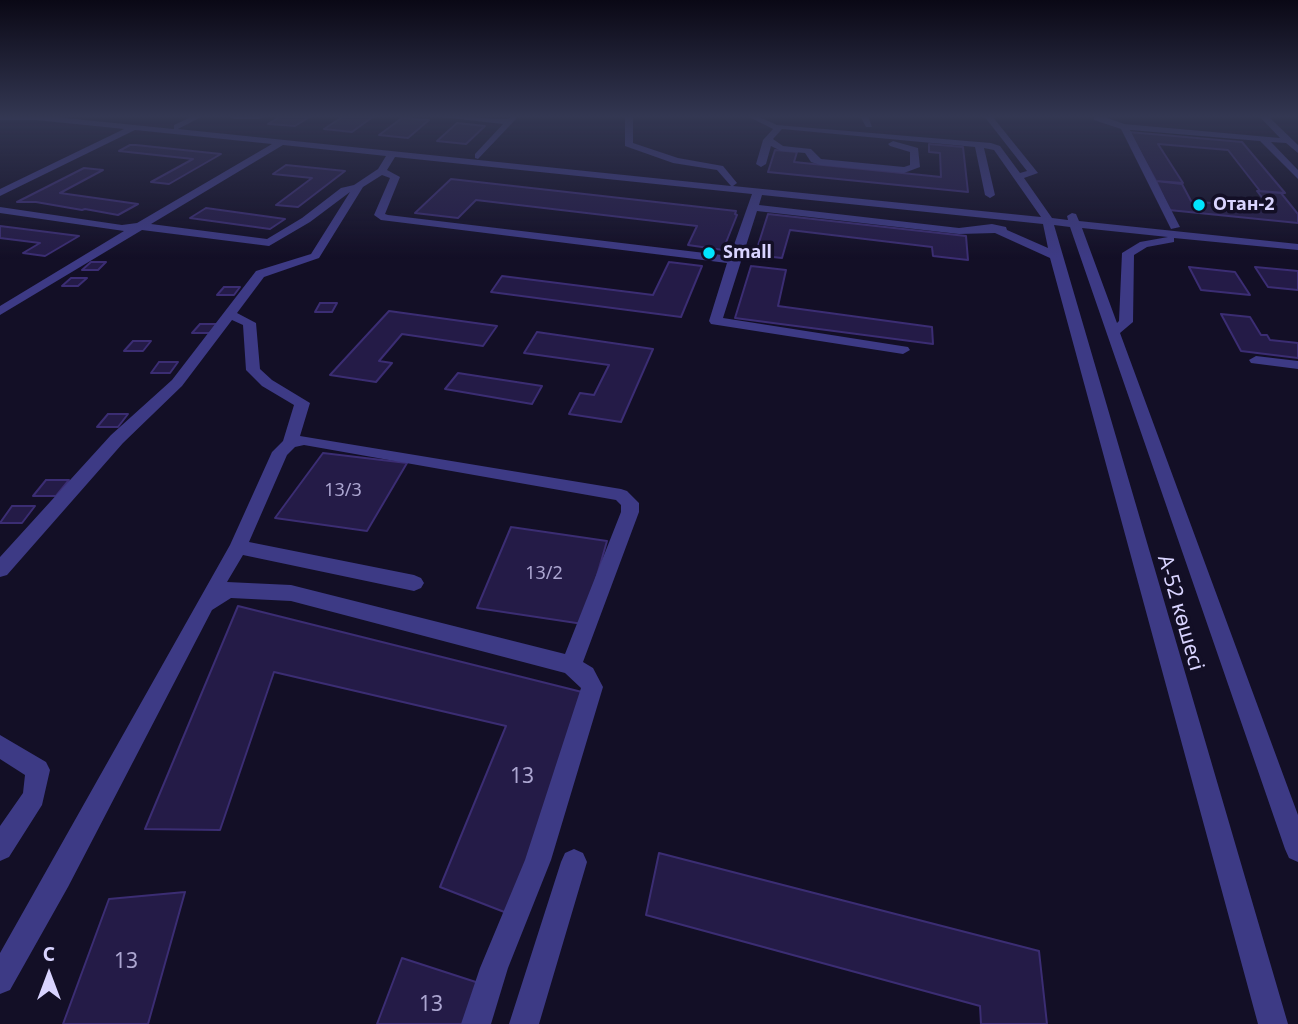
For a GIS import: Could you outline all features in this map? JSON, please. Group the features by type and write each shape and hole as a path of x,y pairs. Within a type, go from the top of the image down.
{"street":[{"path":"0,193 60,164"},
{"path":"0,311 245,164"},
{"path":"0,570 117,439 177,383 260,274 314,256 358,187 364,180 381,171 386,164"},
{"path":"494,164 886,205 1047,217"},
{"path":"551,164 1298,247"},
{"path":"694,164 720,168 732,183"},
{"path":"839,164 904,170 915,167 915,164"},
{"path":"983,164 990,195"},
{"path":"1009,164 1047,217"},
{"path":"1018,176 1033,173 1026,164"},
{"path":"1143,164 1175,227"},
{"path":"381,171 395,177 379,215 385,218 734,260"},
{"path":"0,210 122,228 140,226 269,243 306,220 345,190 358,187"},
{"path":"758,192 716,321 903,350"},
{"path":"886,205 1002,229 1055,256"},
{"path":"753,207 959,231 1002,229"},
{"name":"А-52 көшесі","path":"1047,217 1055,256 1273,1024"},
{"path":"1073,220 1298,240"},
{"name":"А-52 көшесі","path":"1073,220 1298,849"},
{"path":"1114,331 1126,322 1128,253 1144,244 1186,236"},
{"path":"230,314 249,323 253,370 267,383 302,403 290,443"},
{"path":"1255,360 1298,365"},
{"path":"0,980 59,878 238,547 280,452 290,443 304,440 621,495 630,503 630,512 571,665"},
{"path":"238,547 414,583"},
{"path":"205,604 228,590 291,593 571,665 585,676 592,687 538,860 494,968 475,1024"},
{"path":"0,746 38,770 34,797 0,848"},
{"path":"524,1024 574,862"}],"building":[{"path":"184,164 204,164 169,184 151,182"},
{"path":"771,164 812,164 941,177 940,164 965,164 968,192 768,172"},
{"path":"1147,164 1171,164 1183,183 1156,181"},
{"path":"1239,164 1260,164 1285,193 1260,191"},
{"path":"286,165 345,171 298,207 276,205 312,178 273,174"},
{"path":"84,168 103,170 60,193 138,204 118,215 36,202 17,202"},
{"path":"451,179 736,211 737,215 723,250 688,245 697,226 476,200 458,218 415,213"},
{"name":"Отан-2","path":"1156,181 1182,184 1191,201 1271,209 1257,191 1281,193 1298,214 1298,223 1169,210"},
{"path":"206,208 285,219 270,229 190,218"},
{"path":"768,214 966,236 968,260 933,256 932,247 790,230 782,258 755,255"},
{"path":"0,226 79,236 45,256 23,253 40,243 0,238"},
{"path":"91,262 106,262 98,270 82,270"},
{"path":"669,262 702,266 681,317 491,292 502,276 653,295"},
{"path":"751,266 786,270 778,306 932,327 933,344 735,318"},
{"path":"1189,267 1235,272 1250,295 1201,290"},
{"path":"1255,267 1298,271 1298,290 1268,287"},
{"path":"71,278 87,278 78,286 62,286"},
{"path":"224,287 240,287 234,295 217,295"},
{"path":"320,303 337,303 332,312 315,312"},
{"path":"389,311 497,326 483,346 402,334 379,361 392,363 376,382 330,375"},
{"path":"1221,314 1250,317 1261,335 1267,335 1270,340 1298,343 1298,358 1241,351"},
{"path":"200,324 217,324 210,333 192,333"},
{"path":"537,332 653,349 621,422 569,414 580,393 594,395 609,365 524,353"},
{"path":"133,341 151,341 143,351 124,351"},
{"path":"159,362 178,362 170,373 151,373"},
{"path":"458,373 542,386 532,404 445,389"},
{"path":"108,414 128,414 118,427 97,427"},
{"path":"323,453 407,463 367,531 275,518"},
{"path":"46,480 69,480 56,496 33,496"},
{"path":"12,506 35,506 22,523 0,523"},
{"path":"511,527 607,541 583,624 477,608"},
{"path":"238,606 586,693 512,915 440,887 506,726 274,672 220,830 145,829"},
{"path":"659,853 1039,951 1047,1024 981,1024 980,1006 646,915"},
{"path":"185,892 148,1024 63,1024 109,899"},
{"path":"402,958 485,985 471,1024 377,1024"}],"place":[{"name":"Отан-2","path":"1199,205"},
{"name":"Small","path":"709,253"}]}
